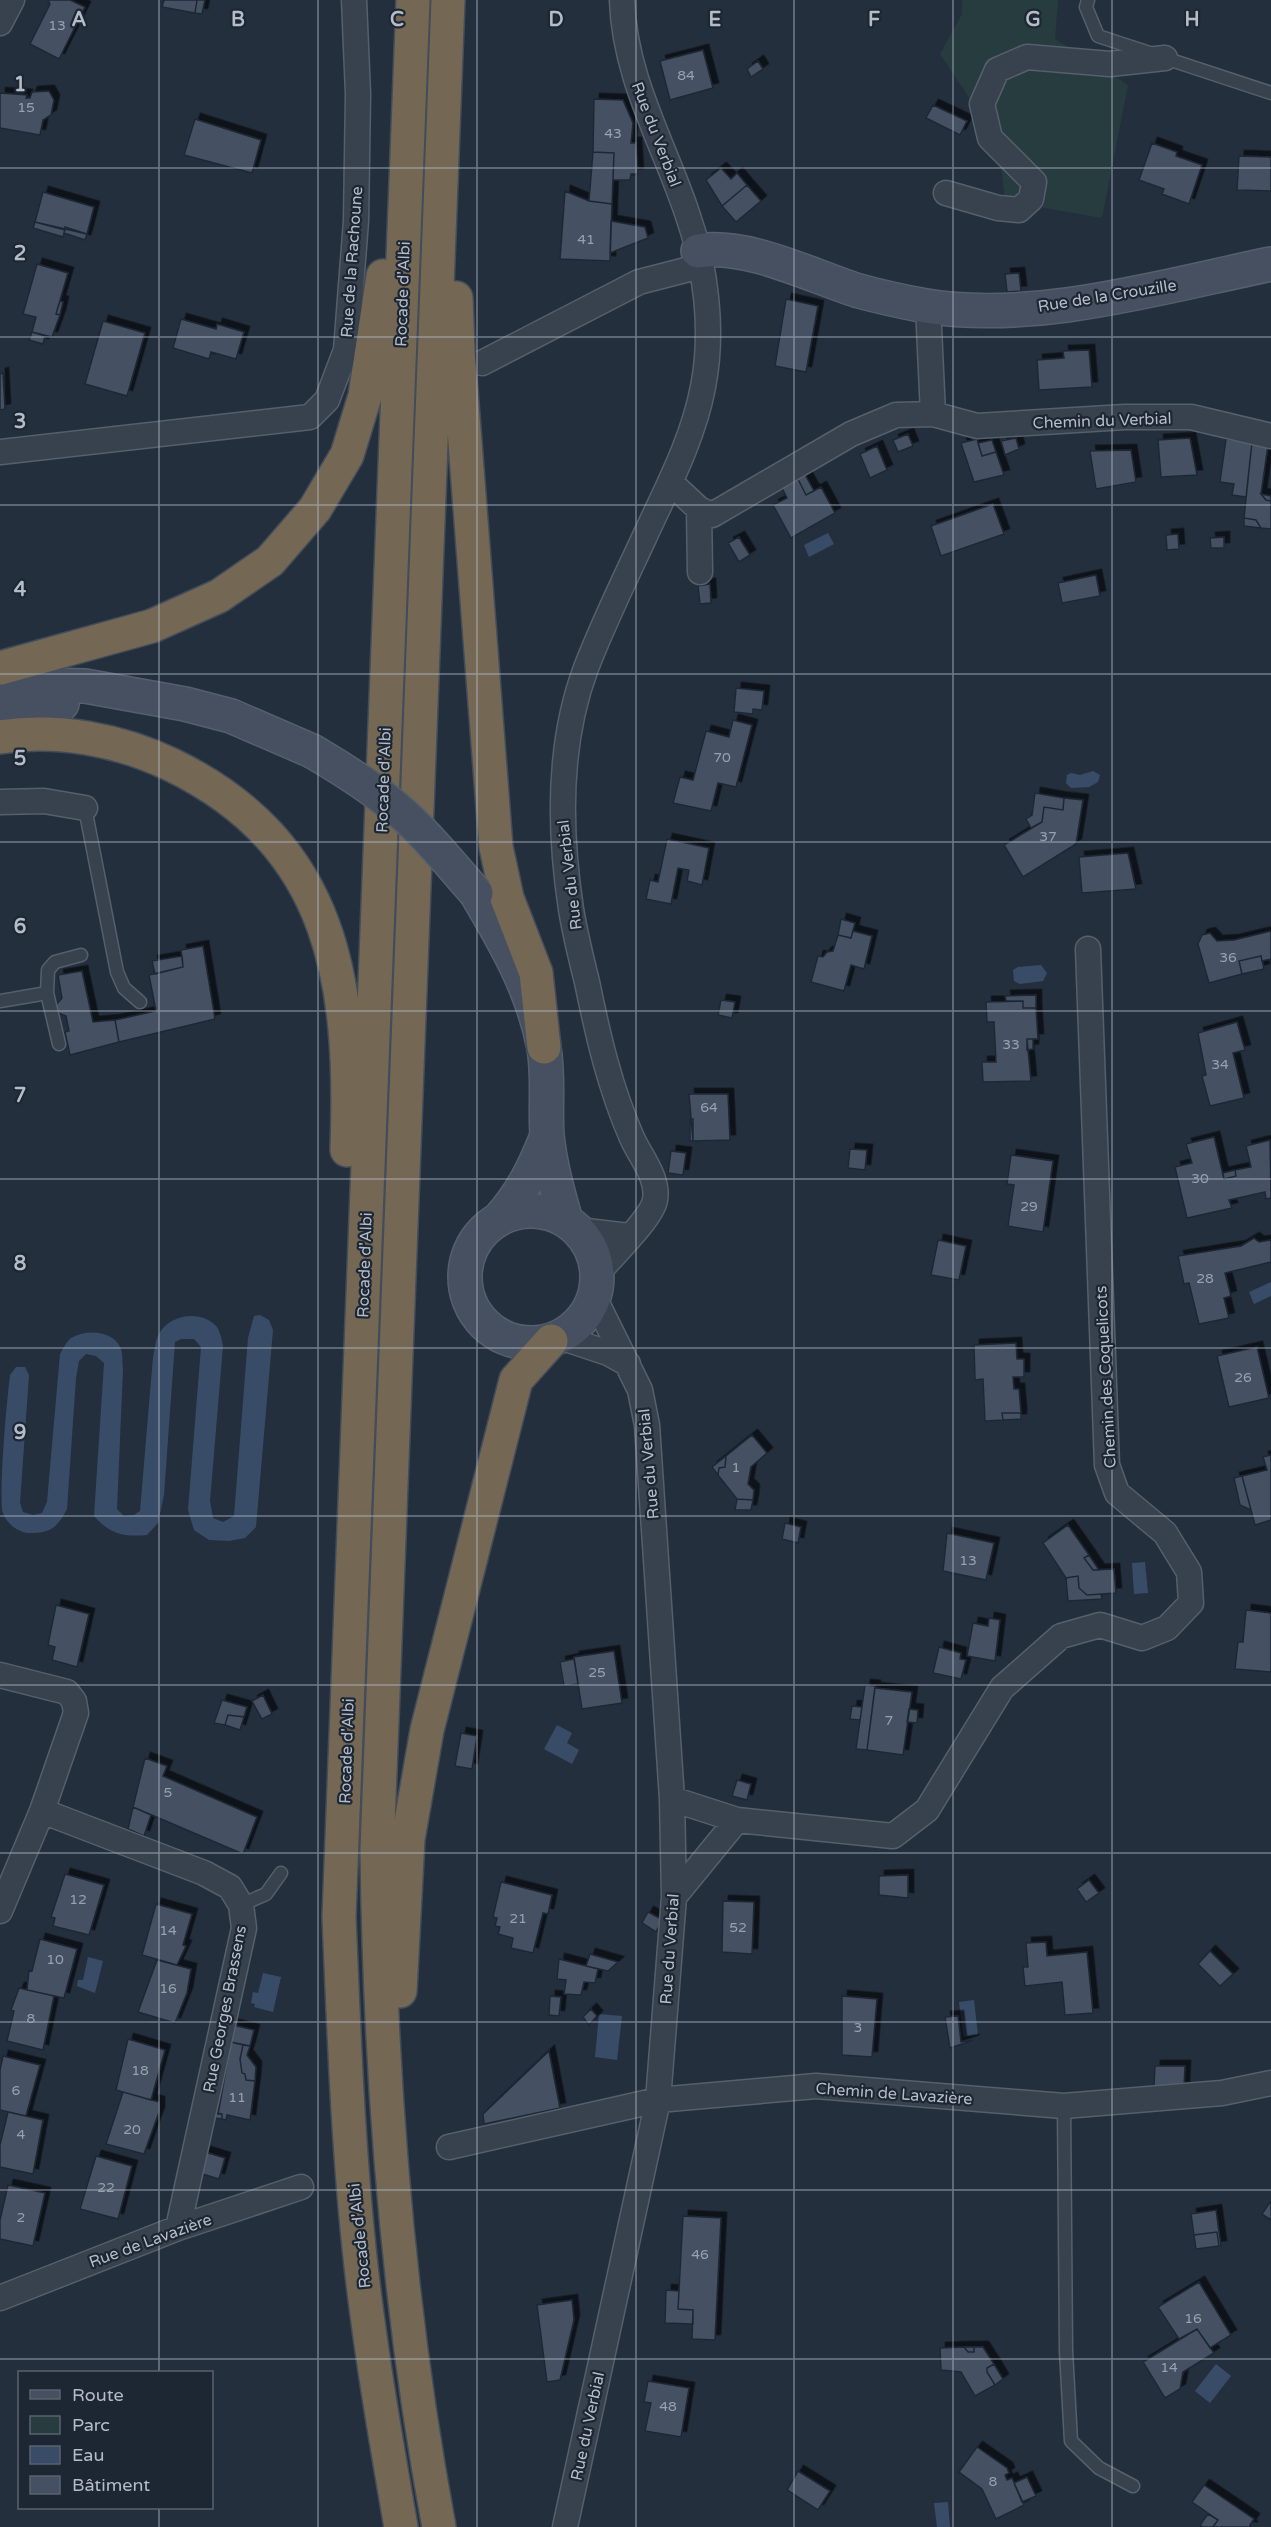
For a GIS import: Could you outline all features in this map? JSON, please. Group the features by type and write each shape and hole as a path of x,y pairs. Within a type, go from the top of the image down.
{"highway":[{"name":"Rocade d'Albi","path":"401,2527 384,2430 361,2267 345,2070 339,1917 413,0"},
{"name":"Rocade d'Albi","path":"439,2527 420,2427 407,2334 384,2085 378,1839 448,0"},
{"path":"0,668 152,626 219,596 270,561 315,509 347,455 366,396 386,249 406,190"},
{"path":"439,231 455,258 458,351 496,848 507,898 536,974 544,1047"},
{"path":"0,737 65,735 110,742 159,759 208,783 253,818 285,852 315,902 334,953 346,1023 348,1128 333,1512 339,1917"},
{"path":"384,2085 400,2032 408,1839 427,1730 516,1380 555,1339"}],"main road":[{"name":"Rue de la Crouzille","path":"700,258 713,249 749,254 862,291 928,306 980,309 1044,308 1119,296 1271,264"},
{"path":"0,693 49,685 85,686 185,704 231,716 312,751 350,774 396,808 432,842 476,893 514,958 530,998 544,1047 549,1091 547,1134 555,1182 572,1226"},
{"path":"0,718 51,706 133,696"},
{"path":"498,1220 514,1213 532,1211 550,1214 572,1226 588,1243 596,1286 581,1320 555,1339 530,1344 508,1340 490,1330 475,1314 466,1294 465,1273 470,1252 482,1233 498,1220 517,1199 530,1179 547,1134"}],"street":[{"path":"0,23 12,0"},
{"name":"Rue de la Rachoune","path":"0,452 310,417 327,400 346,350 356,221 358,94 354,0"},
{"name":"Rue du Verbial","path":"565,2527 658,2100 674,1897 672,1799 647,1425 640,1390 596,1286 629,1236 644,1223 656,1201 654,1177 638,1151 618,1106 601,1047 571,911 562,830 562,792 569,731 585,671 684,451 703,387 707,347 706,303 700,258 688,213 651,125 630,62 622,0"},
{"path":"946,193 998,208 1019,210 1031,199 1034,182 990,138 982,104 997,70 1027,57 1110,64 1165,58"},
{"path":"482,363 639,282 700,258"},
{"path":"928,306 933,414"},
{"name":"Chemin du Verbial","path":"699,509 712,515 851,434 896,415 933,414 977,426 1125,417 1191,417 1271,436"},
{"path":"669,482 699,509 700,572"},
{"path":"0,802 44,801 85,808"},
{"name":"Chemin des Coquelicots","path":"672,1799 737,1820 893,1836 927,1810 1002,1688 1061,1635 1100,1625 1142,1638 1167,1628 1191,1603 1189,1572 1164,1533 1117,1493 1107,1465 1088,949"},
{"path":"572,1226 629,1236"},
{"path":"555,1339 608,1353 628,1364"},
{"path":"0,1675 67,1692 74,1701 76,1713 42,1810 0,1911"},
{"name":"Rue Georges Brassens","path":"42,1810 204,1873 230,1887 241,1905 244,1928 178,2228"},
{"path":"674,1897 737,1820"},
{"name":"Chemin de Lavazière","path":"448,2147 658,2100 816,2086 1064,2106 1222,2093 1271,2084"},
{"name":"Rue de Lavazière","path":"0,2298 178,2228 301,2187"}],"lane":[{"path":"1088,0 1086,7 1098,36 1271,93"},
{"path":"85,808 117,972 124,988 140,1002"},
{"path":"59,1044 47,993 48,970 55,962 81,955"},
{"path":"0,1001 47,993"},
{"path":"241,1905 266,1894 281,1873"},
{"path":"1064,2106 1066,2350 1071,2440 1100,2468 1133,2487"}],"green space":[{"path":"962,0 1058,0 1055,39 1128,85 1102,218 1005,201 998,141 940,54 962,14"}],"water":[{"path":"828,533 834,544 809,557 804,545"},
{"path":"1093,771 1100,775 1098,782 1089,787 1071,788 1066,783 1067,775 1071,773 1080,775"},
{"path":"1041,965 1047,973 1043,981 1020,984 1014,981 1013,970 1018,967"},
{"path":"1271,1282 1271,1296 1254,1304 1249,1292"},
{"path":"260,1315 269,1320 273,1330 256,1527 245,1538 229,1541 209,1540 194,1530 188,1510 201,1347 194,1339 181,1339 175,1342 164,1495 158,1523 147,1535 118,1533 106,1527 94,1516 104,1363 96,1356 86,1354 79,1361 76,1378 67,1509 61,1520 45,1532 22,1532 9,1523 2,1510 3,1462 10,1375 16,1367 25,1367 29,1375 20,1503 23,1512 33,1515 42,1513 47,1502 60,1354 71,1338 84,1333 106,1335 117,1343 122,1351 123,1369 117,1509 124,1516 134,1515 140,1511 156,1342 164,1327 186,1316 211,1321 217,1327 222,1341 210,1501 213,1518 223,1522 234,1516 248,1338 254,1316"},
{"path":"1145,1562 1148,1593 1134,1594 1132,1563"},
{"path":"557,1725 572,1733 567,1743 579,1750 572,1764 544,1749"},
{"path":"88,1957 103,1961 95,1993 77,1986 78,1980 83,1980"},
{"path":"263,1973 281,1977 273,2012 254,2007 255,2004 251,2003 253,1992 258,1993"},
{"path":"974,2000 978,2035 963,2037 959,2002"},
{"path":"599,2014 622,2016 617,2060 595,2057"},
{"path":"1216,2364 1231,2376 1210,2403 1195,2391"},
{"path":"948,2502 950,2527 937,2527 934,2503"}],"building":[{"path":"48,0 70,0 85,7 59,59 30,44 50,4"},
{"path":"164,0 197,0 195,13 162,7"},
{"path":"197,0 205,0 202,14 195,13"},
{"path":"703,50 713,88 670,100 660,61"},
{"path":"758,61 763,69 751,77 747,69"},
{"path":"49,91 54,100 51,115 43,120 40,135 0,128 0,93 27,95 26,98 30,98 32,92"},
{"path":"594,99 623,100 633,123 631,143 636,143 638,174 631,174 630,180 613,180 614,153 593,152"},
{"path":"933,105 967,121 960,135 926,118"},
{"path":"195,119 261,140 252,173 184,155"},
{"path":"1152,143 1177,152 1176,156 1202,165 1189,204 1162,194 1164,189 1139,180"},
{"path":"593,152 614,153 612,204 589,201"},
{"path":"1239,156 1271,157 1271,191 1237,190"},
{"path":"721,168 731,179 737,173 747,185 722,206 706,180"},
{"path":"747,185 761,201 736,222 722,206"},
{"path":"565,191 589,201 612,204 610,261 560,259"},
{"path":"43,192 94,207 87,234 35,222"},
{"path":"611,221 645,227 648,238 610,253"},
{"path":"35,222 65,230 63,237 33,228"},
{"path":"65,227 87,234 85,240 64,233"},
{"path":"37,264 68,273 56,314 60,315 52,337 32,332 36,317 23,314"},
{"path":"1019,273 1021,291 1007,292 1005,274"},
{"path":"786,299 818,306 806,372 775,366"},
{"path":"60,301 63,302 60,315 56,314"},
{"path":"181,319 216,329 217,324 244,332 236,359 211,352 209,359 173,348"},
{"path":"103,321 145,333 127,396 85,384"},
{"path":"32,332 45,336 43,344 29,340"},
{"path":"1089,350 1092,387 1039,390 1037,360 1064,358 1063,351"},
{"path":"3,373 5,409 0,410 0,374"},
{"path":"908,434 913,446 898,452 893,440"},
{"path":"1016,438 1019,449 1005,455 1001,441"},
{"path":"1190,438 1197,475 1161,477 1158,440"},
{"path":"977,439 982,456 996,452 1004,475 974,482 961,443"},
{"path":"1226,439 1252,442 1246,497 1232,495 1234,484 1220,482"},
{"path":"992,440 996,452 982,456 978,443"},
{"path":"1252,442 1268,445 1261,494 1266,500 1271,501 1271,529 1261,528 1256,520 1244,518"},
{"path":"877,446 887,470 870,478 860,454"},
{"path":"1131,450 1136,482 1096,489 1090,451"},
{"path":"802,469 814,491 806,495 795,473"},
{"path":"795,473 806,495 821,487 835,513 791,538 773,505 787,498 779,482"},
{"path":"1261,494 1271,496 1271,501 1266,500"},
{"path":"993,504 1004,534 941,556 931,526"},
{"path":"1244,518 1256,520 1261,528 1244,526"},
{"path":"1178,534 1179,549 1167,550 1166,535"},
{"path":"739,537 750,555 739,562 728,543"},
{"path":"1224,537 1224,548 1211,548 1210,538"},
{"path":"1096,575 1100,596 1062,603 1058,583"},
{"path":"710,584 711,603 700,604 698,586"},
{"path":"736,688 764,691 762,710 753,709 753,714 734,712"},
{"path":"733,720 752,725 736,787 718,783 711,811 673,803 680,777 693,780 706,731 729,737"},
{"path":"1035,793 1064,798 1063,810 1044,807 1042,822 1031,828 1026,819 1032,815"},
{"path":"1064,798 1083,800 1076,844 1023,877 1004,845 1042,822 1044,807 1063,810"},
{"path":"667,839 709,848 702,885 687,881 689,870 678,868 671,904 646,899 650,880 658,882"},
{"path":"1128,853 1136,889 1082,893 1079,857"},
{"path":"841,919 855,923 851,938 838,935"},
{"path":"853,931 872,936 864,969 851,965 844,991 811,982 818,956 823,957 827,952 833,951 838,935 851,938"},
{"path":"1271,931 1271,959 1262,961 1261,956 1239,961 1242,974 1209,983 1198,944 1202,935 1210,933 1217,941 1234,940"},
{"path":"203,946 215,1019 119,1042 115,1020 156,1011 149,975 183,967 181,950"},
{"path":"182,956 183,967 155,974 152,961"},
{"path":"1261,956 1264,969 1242,974 1239,961"},
{"path":"82,971 93,1022 115,1020 119,1042 70,1055 65,1032 69,1031 66,1016 56,1012 55,1006 62,998 58,975"},
{"path":"1036,995 1036,1008 1023,1008 1023,1001 1006,1001 1005,996"},
{"path":"721,1000 735,1002 732,1018 718,1015"},
{"path":"1023,1001 1023,1008 1036,1008 1038,1039 1027,1039 1031,1081 983,1082 982,1062 996,1062 994,1022 987,1022 986,1002"},
{"path":"1237,1022 1245,1050 1233,1053 1244,1098 1210,1106 1202,1076 1206,1075 1198,1033"},
{"path":"1027,1039 1033,1039 1033,1049 1027,1050"},
{"path":"689,1094 728,1094 730,1140 693,1141"},
{"path":"690,1119 693,1119 693,1141 690,1141"},
{"path":"1214,1137 1224,1179 1236,1176 1235,1170 1251,1167 1246,1146 1270,1140 1271,1198 1266,1199 1265,1192 1229,1200 1232,1208 1187,1218 1175,1167 1192,1163 1186,1144"},
{"path":"850,1149 867,1150 865,1170 848,1168"},
{"path":"671,1151 686,1153 683,1175 668,1173"},
{"path":"1011,1155 1053,1161 1043,1232 1008,1226 1014,1185 1007,1184"},
{"path":"1235,1170 1236,1176 1224,1179 1223,1173"},
{"path":"1254,1238 1259,1242 1271,1240 1271,1262 1225,1273 1231,1296 1224,1298 1229,1318 1199,1324 1189,1283 1184,1284 1178,1256 1241,1246"},
{"path":"938,1240 966,1246 959,1280 931,1275"},
{"path":"1016,1343 1017,1359 1024,1359 1024,1377 1013,1377 1014,1389 1019,1389 1021,1413 1002,1413 1003,1420 985,1421 983,1379 975,1380 974,1345"},
{"path":"1257,1347 1269,1398 1229,1407 1217,1356"},
{"path":"1002,1413 1021,1413 1021,1419 1003,1420"},
{"path":"752,1435 767,1453 751,1467 748,1484 754,1490 753,1500 737,1499 718,1475 719,1468 725,1467 726,1456"},
{"path":"1271,1455 1271,1520 1255,1525 1242,1476 1267,1470 1263,1457"},
{"path":"726,1456 725,1467 719,1468 718,1475 712,1467"},
{"path":"1242,1476 1251,1510 1240,1505 1234,1478"},
{"path":"737,1499 753,1500 751,1510 735,1510"},
{"path":"785,1523 801,1527 798,1543 782,1539"},
{"path":"1068,1525 1089,1555 1084,1558 1093,1570 1114,1569 1116,1593 1087,1595 1079,1588 1078,1576 1066,1578 1043,1543"},
{"path":"947,1533 994,1543 986,1580 943,1571"},
{"path":"1089,1555 1099,1570 1093,1570 1084,1558"},
{"path":"1078,1576 1079,1588 1087,1595 1101,1594 1102,1599 1068,1601 1066,1578"},
{"path":"56,1605 89,1614 77,1667 52,1660 55,1647 48,1645"},
{"path":"1246,1610 1271,1613 1271,1672 1235,1669 1238,1642 1243,1642"},
{"path":"989,1618 1000,1620 995,1661 967,1656 973,1623 988,1626"},
{"path":"939,1647 961,1653 960,1659 966,1660 961,1679 933,1673"},
{"path":"614,1651 622,1703 582,1709 574,1657"},
{"path":"574,1659 578,1684 564,1686 560,1662"},
{"path":"865,1685 875,1686 867,1750 856,1749"},
{"path":"875,1688 912,1692 903,1755 867,1750"},
{"path":"263,1695 272,1714 262,1719 252,1701"},
{"path":"222,1700 247,1707 244,1717 228,1715 225,1725 214,1723"},
{"path":"852,1706 862,1707 860,1720 850,1719"},
{"path":"909,1709 918,1710 917,1723 907,1722"},
{"path":"228,1715 244,1717 240,1730 225,1725"},
{"path":"461,1733 477,1736 472,1769 455,1766"},
{"path":"145,1758 167,1766 163,1776 257,1817 243,1854 133,1807"},
{"path":"737,1780 751,1784 747,1800 732,1796"},
{"path":"133,1807 151,1815 144,1836 128,1829"},
{"path":"65,1874 104,1885 89,1935 53,1926 55,1918 51,1917"},
{"path":"908,1875 908,1898 879,1895 879,1876"},
{"path":"1089,1880 1099,1893 1086,1902 1077,1889"},
{"path":"501,1882 552,1895 548,1914 543,1913 533,1953 511,1948 513,1938 498,1934 500,1927 495,1926 497,1918 493,1917"},
{"path":"723,1901 754,1902 752,1954 722,1952"},
{"path":"156,1904 192,1914 183,1945 186,1946 177,1965 142,1955"},
{"path":"648,1912 663,1920 656,1932 642,1923"},
{"path":"40,1939 77,1949 64,1998 27,1990 29,1970 32,1971"},
{"path":"1046,1942 1047,1956 1087,1952 1093,2013 1065,2015 1062,1982 1025,1986 1023,1967 1028,1967 1026,1943"},
{"path":"1210,1951 1233,1974 1220,1986 1198,1964"},
{"path":"590,1954 618,1962 608,1971 586,1966"},
{"path":"559,1959 598,1969 595,1983 584,1982 581,1995 564,1994 566,1980 557,1979"},
{"path":"157,1960 191,1969 187,1993 175,2023 138,2012"},
{"path":"19,1988 54,1996 43,2050 7,2041 14,2011 11,2010"},
{"path":"550,1996 561,1997 559,2016 549,2015"},
{"path":"842,1996 877,1999 872,2057 842,2055"},
{"path":"591,2009 597,2016 589,2025 583,2017"},
{"path":"958,2016 961,2042 974,2040 950,2048 945,2017"},
{"path":"233,2025 254,2030 250,2046 231,2042"},
{"path":"128,2039 165,2050 151,2100 116,2090"},
{"path":"231,2042 243,2045 240,2059 242,2073 245,2074 246,2080 255,2081 250,2120 227,2115 226,2120 222,2119 222,2114 218,2114"},
{"path":"243,2045 250,2046 247,2055 256,2067 255,2081 246,2080 245,2074 242,2073 240,2059"},
{"path":"549,2051 560,2108 484,2124 483,2114"},
{"path":"3,2056 40,2065 26,2116 0,2110 0,2070"},
{"path":"1155,2066 1185,2066 1184,2087 1154,2086"},
{"path":"123,2092 159,2102 159,2112 144,2154 106,2144"},
{"path":"8,2112 43,2120 33,2174 0,2167 0,2145"},
{"path":"216,2113 222,2114 222,2119 214,2118"},
{"path":"205,2152 225,2158 219,2179 199,2173"},
{"path":"96,2156 132,2166 118,2219 80,2209"},
{"path":"8,2185 45,2193 33,2246 0,2239 0,2220"},
{"path":"1271,2201 1271,2220 1262,2214"},
{"path":"1216,2210 1221,2246 1219,2246 1217,2232 1194,2235 1191,2214"},
{"path":"683,2216 721,2218 715,2340 692,2339 693,2310 678,2309"},
{"path":"1217,2232 1219,2246 1196,2249 1194,2235"},
{"path":"1199,2282 1231,2335 1210,2348 1197,2329 1179,2339 1158,2307"},
{"path":"666,2290 679,2291 678,2309 693,2310 693,2324 665,2323"},
{"path":"572,2300 574,2320 560,2380 547,2382 537,2305"},
{"path":"1197,2329 1214,2353 1183,2372 1180,2389 1165,2398 1143,2362"},
{"path":"964,2347 968,2352 974,2352 974,2347 983,2347 994,2364 987,2368 987,2372 995,2385 975,2396 961,2372 941,2370 940,2348"},
{"path":"964,2347 974,2347 974,2352 968,2352"},
{"path":"994,2364 1003,2379 995,2385 987,2372 987,2368"},
{"path":"648,2381 689,2388 681,2437 645,2431 651,2403 644,2402"},
{"path":"977,2447 1007,2468 1009,2473 1005,2475 1007,2480 1012,2478 1024,2505 996,2519 982,2489 959,2472"},
{"path":"798,2471 830,2491 818,2510 787,2490"},
{"path":"1027,2477 1036,2496 1022,2502 1014,2483"},
{"path":"1204,2485 1254,2519 1250,2525 1252,2527 1213,2527 1218,2520 1192,2502"},
{"path":"1208,2514 1218,2520 1213,2527 1203,2527 1200,2525"}]}
